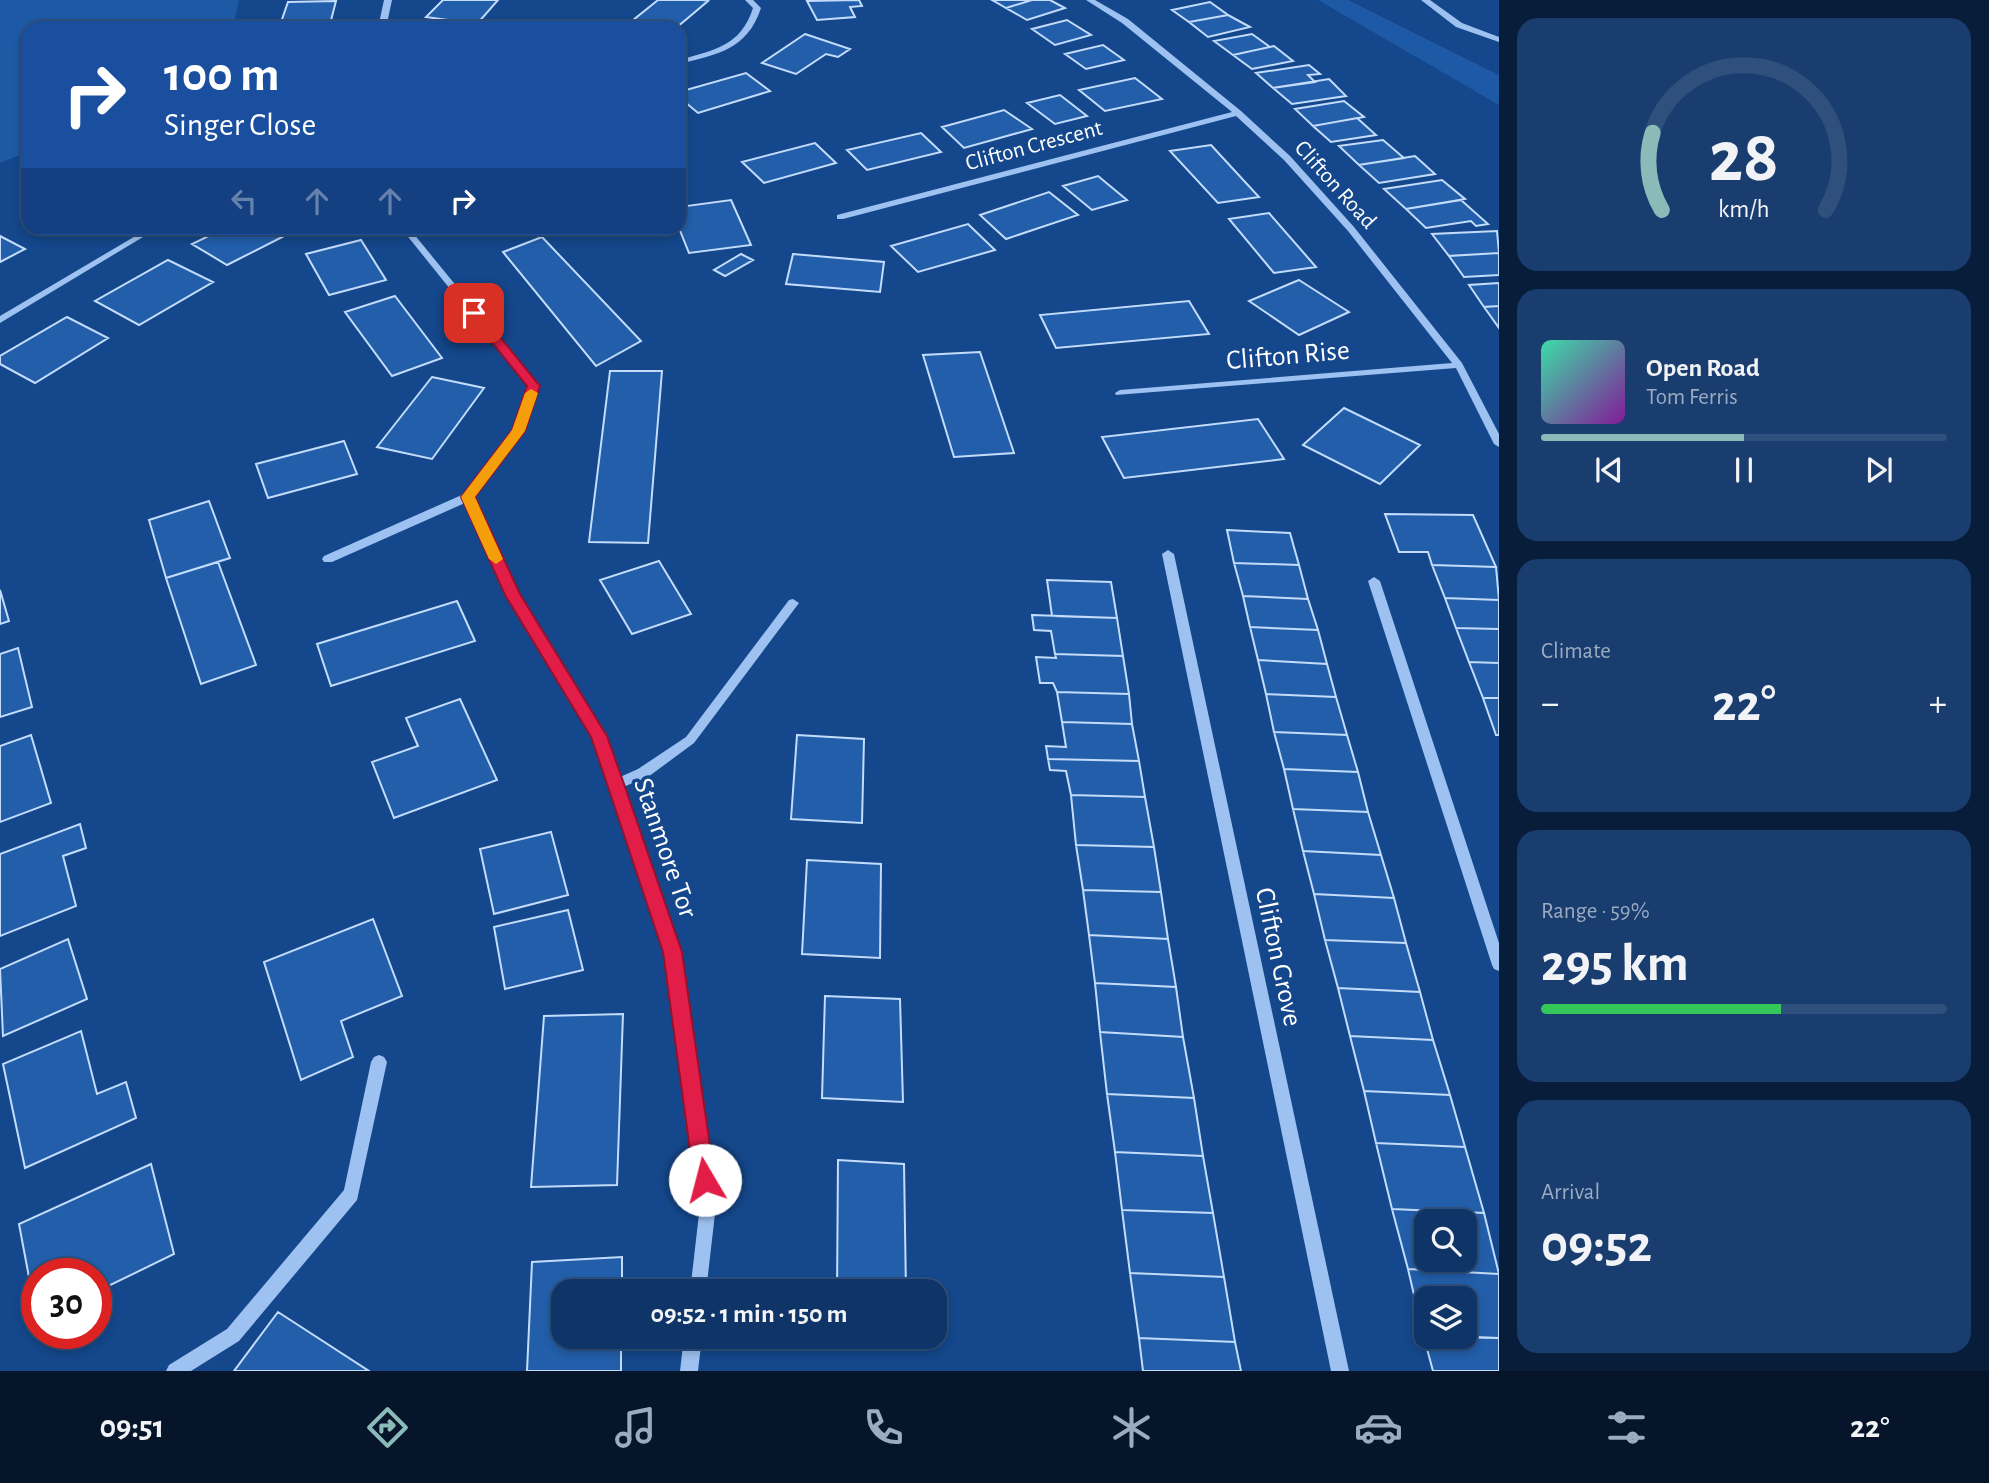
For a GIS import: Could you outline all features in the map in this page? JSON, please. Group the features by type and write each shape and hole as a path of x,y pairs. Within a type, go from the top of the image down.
{"street":[{"path":"384,21 388,0"},
{"path":"686,60 721,50 739,41 753,26 757,8 749,0"},
{"name":"Clifton Road","path":"1090,0 1125,21 1238,113 1287,158 1352,229 1459,365 1499,443"},
{"path":"1425,0 1459,25 1499,40"},
{"name":"Clifton Crescent","path":"840,217 1238,113"},
{"path":"0,320 142,235"},
{"path":"328,559 468,497 519,431 533,386 411,235"},
{"name":"Clifton Rise","path":"1119,393 1459,365"},
{"name":"Stanmore Tor","path":"468,497 512,595 598,736 673,952 708,1205 699,1279"},
{"name":"Clifton Grove","path":"1168,554 1340,1371"},
{"path":"1374,581 1499,965"},
{"path":"616,784 643,773 690,740 793,603"},
{"path":"175,1371 233,1335 351,1194 379,1062"},
{"path":"689,1371 692,1349"}],"shaded area":[{"path":"0,0 239,0 234,21 21,21 21,155 0,163"},
{"path":"1318,0 1348,0 1499,75 1499,105"}],"building":[{"path":"443,0 498,0 480,21 426,17"},
{"path":"658,0 708,1 684,21 632,21"},
{"path":"859,0 862,6 850,7 855,17 817,20 807,1"},
{"path":"992,0 1032,0 1006,8"},
{"path":"1032,0 1050,0 1065,8 1027,20 1006,8"},
{"path":"336,1 331,21 281,21 288,2"},
{"path":"1210,2 1228,15 1189,22 1172,10"},
{"path":"1228,15 1250,27 1208,37 1189,22"},
{"path":"1067,20 1091,35 1055,45 1032,29"},
{"path":"805,34 850,49 838,57 826,54 796,74 762,63"},
{"path":"1252,34 1270,47 1233,55 1214,41"},
{"path":"1103,45 1124,60 1086,69 1065,54"},
{"path":"1274,46 1293,61 1252,69 1233,55"},
{"path":"1309,65 1320,74 1308,75 1315,82 1273,88 1256,73"},
{"path":"746,73 770,91 698,113 686,103 686,90"},
{"path":"1135,78 1162,99 1105,111 1079,90"},
{"path":"1329,79 1346,96 1292,104 1273,88"},
{"path":"1060,95 1087,116 1055,124 1027,103"},
{"path":"1344,101 1364,117 1313,126 1295,109"},
{"path":"1004,110 1032,129 964,148 942,127"},
{"path":"1357,118 1376,135 1331,142 1313,126"},
{"path":"921,133 941,152 867,170 847,150"},
{"path":"1383,140 1404,158 1359,165 1339,146"},
{"path":"815,143 836,163 764,183 742,162"},
{"path":"1211,145 1259,197 1218,203 1170,151"},
{"path":"1415,156 1435,174 1379,183 1359,165"},
{"path":"1098,176 1127,200 1092,210 1063,186"},
{"path":"1442,180 1465,199 1406,209 1384,189"},
{"path":"1049,192 1078,215 1006,239 980,215"},
{"path":"731,200 751,245 689,253 682,235 686,235 686,206"},
{"path":"1461,200 1488,224 1476,226 1471,221 1426,228 1406,209"},
{"path":"1269,213 1316,267 1274,273 1229,219"},
{"path":"968,224 995,250 918,272 891,246"},
{"path":"1497,231 1499,253 1449,256 1432,234"},
{"path":"211,235 286,235 227,265 192,244"},
{"path":"0,236 25,249 0,262"},
{"path":"542,237 641,341 596,366 503,252"},
{"path":"361,240 386,280 329,295 306,254"},
{"path":"1499,253 1499,275 1464,277 1449,256"},
{"path":"741,254 753,260 725,276 714,270"},
{"path":"793,254 884,262 880,292 786,284"},
{"path":"168,260 213,282 139,325 95,301"},
{"path":"1299,280 1349,312 1299,335 1249,301"},
{"path":"1499,283 1499,306 1484,307 1469,285"},
{"path":"395,296 442,358 392,376 345,312"},
{"path":"1189,301 1209,334 1056,348 1040,315"},
{"path":"1499,306 1499,328 1484,307"},
{"path":"67,317 108,338 35,383 0,364 0,356"},
{"path":"980,352 1014,453 954,457 923,355"},
{"path":"610,371 662,371 648,543 589,542"},
{"path":"432,377 484,388 432,459 377,447"},
{"path":"1344,408 1420,445 1380,484 1303,445"},
{"path":"1258,419 1284,459 1124,478 1102,437"},
{"path":"344,441 357,474 268,498 256,464"},
{"path":"209,501 230,558 166,578 149,520"},
{"path":"1385,514 1473,515 1496,567 1432,565 1428,552 1399,552"},
{"path":"1227,530 1290,533 1299,565 1234,563"},
{"path":"659,561 691,614 632,634 600,580"},
{"path":"218,562 256,665 201,684 166,578"},
{"path":"1234,563 1299,565 1308,599 1243,596"},
{"path":"1432,565 1496,567 1499,600 1445,598"},
{"path":"1047,580 1111,582 1117,618 1052,616"},
{"path":"0,590 9,621 0,624"},
{"path":"1243,596 1308,599 1318,630 1250,627"},
{"path":"1445,598 1499,600 1499,629 1456,628"},
{"path":"457,601 475,641 331,686 317,644"},
{"path":"1032,615 1117,618 1123,656 1055,654 1051,631 1034,630"},
{"path":"1250,627 1318,630 1327,664 1258,660"},
{"path":"1456,628 1499,629 1499,663 1469,662"},
{"path":"18,648 32,707 0,717 0,654"},
{"path":"1055,654 1123,656 1129,694 1057,692 1053,683 1040,683 1036,657 1056,658"},
{"path":"1258,660 1327,664 1336,697 1266,694"},
{"path":"1469,662 1499,663 1499,698 1483,698"},
{"path":"1057,692 1129,694 1132,724 1062,722"},
{"path":"1266,694 1336,697 1347,735 1274,732"},
{"path":"1483,698 1499,698 1499,735 1496,735"},
{"path":"460,699 497,780 394,818 372,762 418,746 406,718"},
{"path":"1062,722 1132,724 1139,761 1048,759 1046,746 1066,747"},
{"path":"1274,732 1347,735 1358,772 1284,769"},
{"path":"31,735 51,803 0,822 0,746"},
{"path":"797,735 864,739 862,823 791,819"},
{"path":"1048,759 1139,761 1145,797 1071,795 1066,771 1050,770"},
{"path":"1284,769 1358,772 1368,812 1293,809"},
{"path":"1071,795 1145,797 1154,847 1076,845"},
{"path":"1293,809 1368,812 1381,855 1303,851"},
{"path":"80,824 86,848 63,856 76,906 0,936 0,854"},
{"path":"551,832 568,895 494,914 480,849"},
{"path":"1076,845 1154,847 1161,892 1083,890"},
{"path":"1303,851 1381,855 1394,898 1314,894"},
{"path":"807,860 881,864 880,958 802,954"},
{"path":"1083,890 1161,892 1168,939 1089,935"},
{"path":"1314,894 1394,898 1406,943 1325,940"},
{"path":"568,910 583,970 505,989 494,927"},
{"path":"373,919 402,996 341,1021 353,1057 301,1080 264,962"},
{"path":"1089,935 1168,939 1176,987 1095,983"},
{"path":"68,939 87,999 3,1036 0,969"},
{"path":"1325,940 1406,943 1420,992 1338,988"},
{"path":"1095,983 1176,987 1183,1037 1100,1032"},
{"path":"1338,988 1420,992 1433,1040 1350,1036"},
{"path":"825,996 900,999 903,1102 822,1098"},
{"path":"623,1014 617,1185 531,1187 544,1016"},
{"path":"81,1031 97,1094 126,1082 136,1118 25,1168 3,1064"},
{"path":"1100,1032 1183,1037 1194,1098 1107,1094"},
{"path":"1350,1036 1433,1040 1450,1095 1364,1091"},
{"path":"1364,1091 1450,1095 1465,1147 1376,1143"},
{"path":"1107,1094 1194,1098 1203,1156 1115,1152"},
{"path":"1376,1143 1465,1147 1484,1213 1477,1213 1477,1209 1392,1209"},
{"path":"1115,1152 1203,1156 1213,1213 1122,1210"},
{"path":"838,1160 904,1164 906,1279 837,1279"},
{"path":"151,1164 174,1254 112,1284 112,1258 25,1258 19,1224"},
{"path":"1392,1209 1414,1210 1414,1269 1408,1269"},
{"path":"1122,1210 1213,1213 1224,1277 1130,1273"},
{"path":"1477,1213 1484,1213 1499,1274 1463,1272 1477,1272"},
{"path":"622,1257 622,1279 551,1279 551,1349 621,1349 621,1371 527,1371 532,1262"},
{"path":"1408,1269 1414,1269 1414,1272 1499,1274 1499,1338 1477,1337 1477,1286 1414,1286 1414,1295"},
{"path":"1130,1273 1224,1277 1235,1342 1139,1338"},
{"path":"278,1312 369,1371 234,1371"},
{"path":"1139,1338 1235,1342 1241,1371 1143,1371"},
{"path":"1477,1338 1499,1338 1499,1371 1433,1371 1427,1349 1477,1349"}],"slow traffic":[{"path":"496,559 468,497 519,431 531,393"}],"route":[{"path":"474,313 533,386 519,431 468,497 512,595 598,736 616,784 673,952 705,1180"}]}
